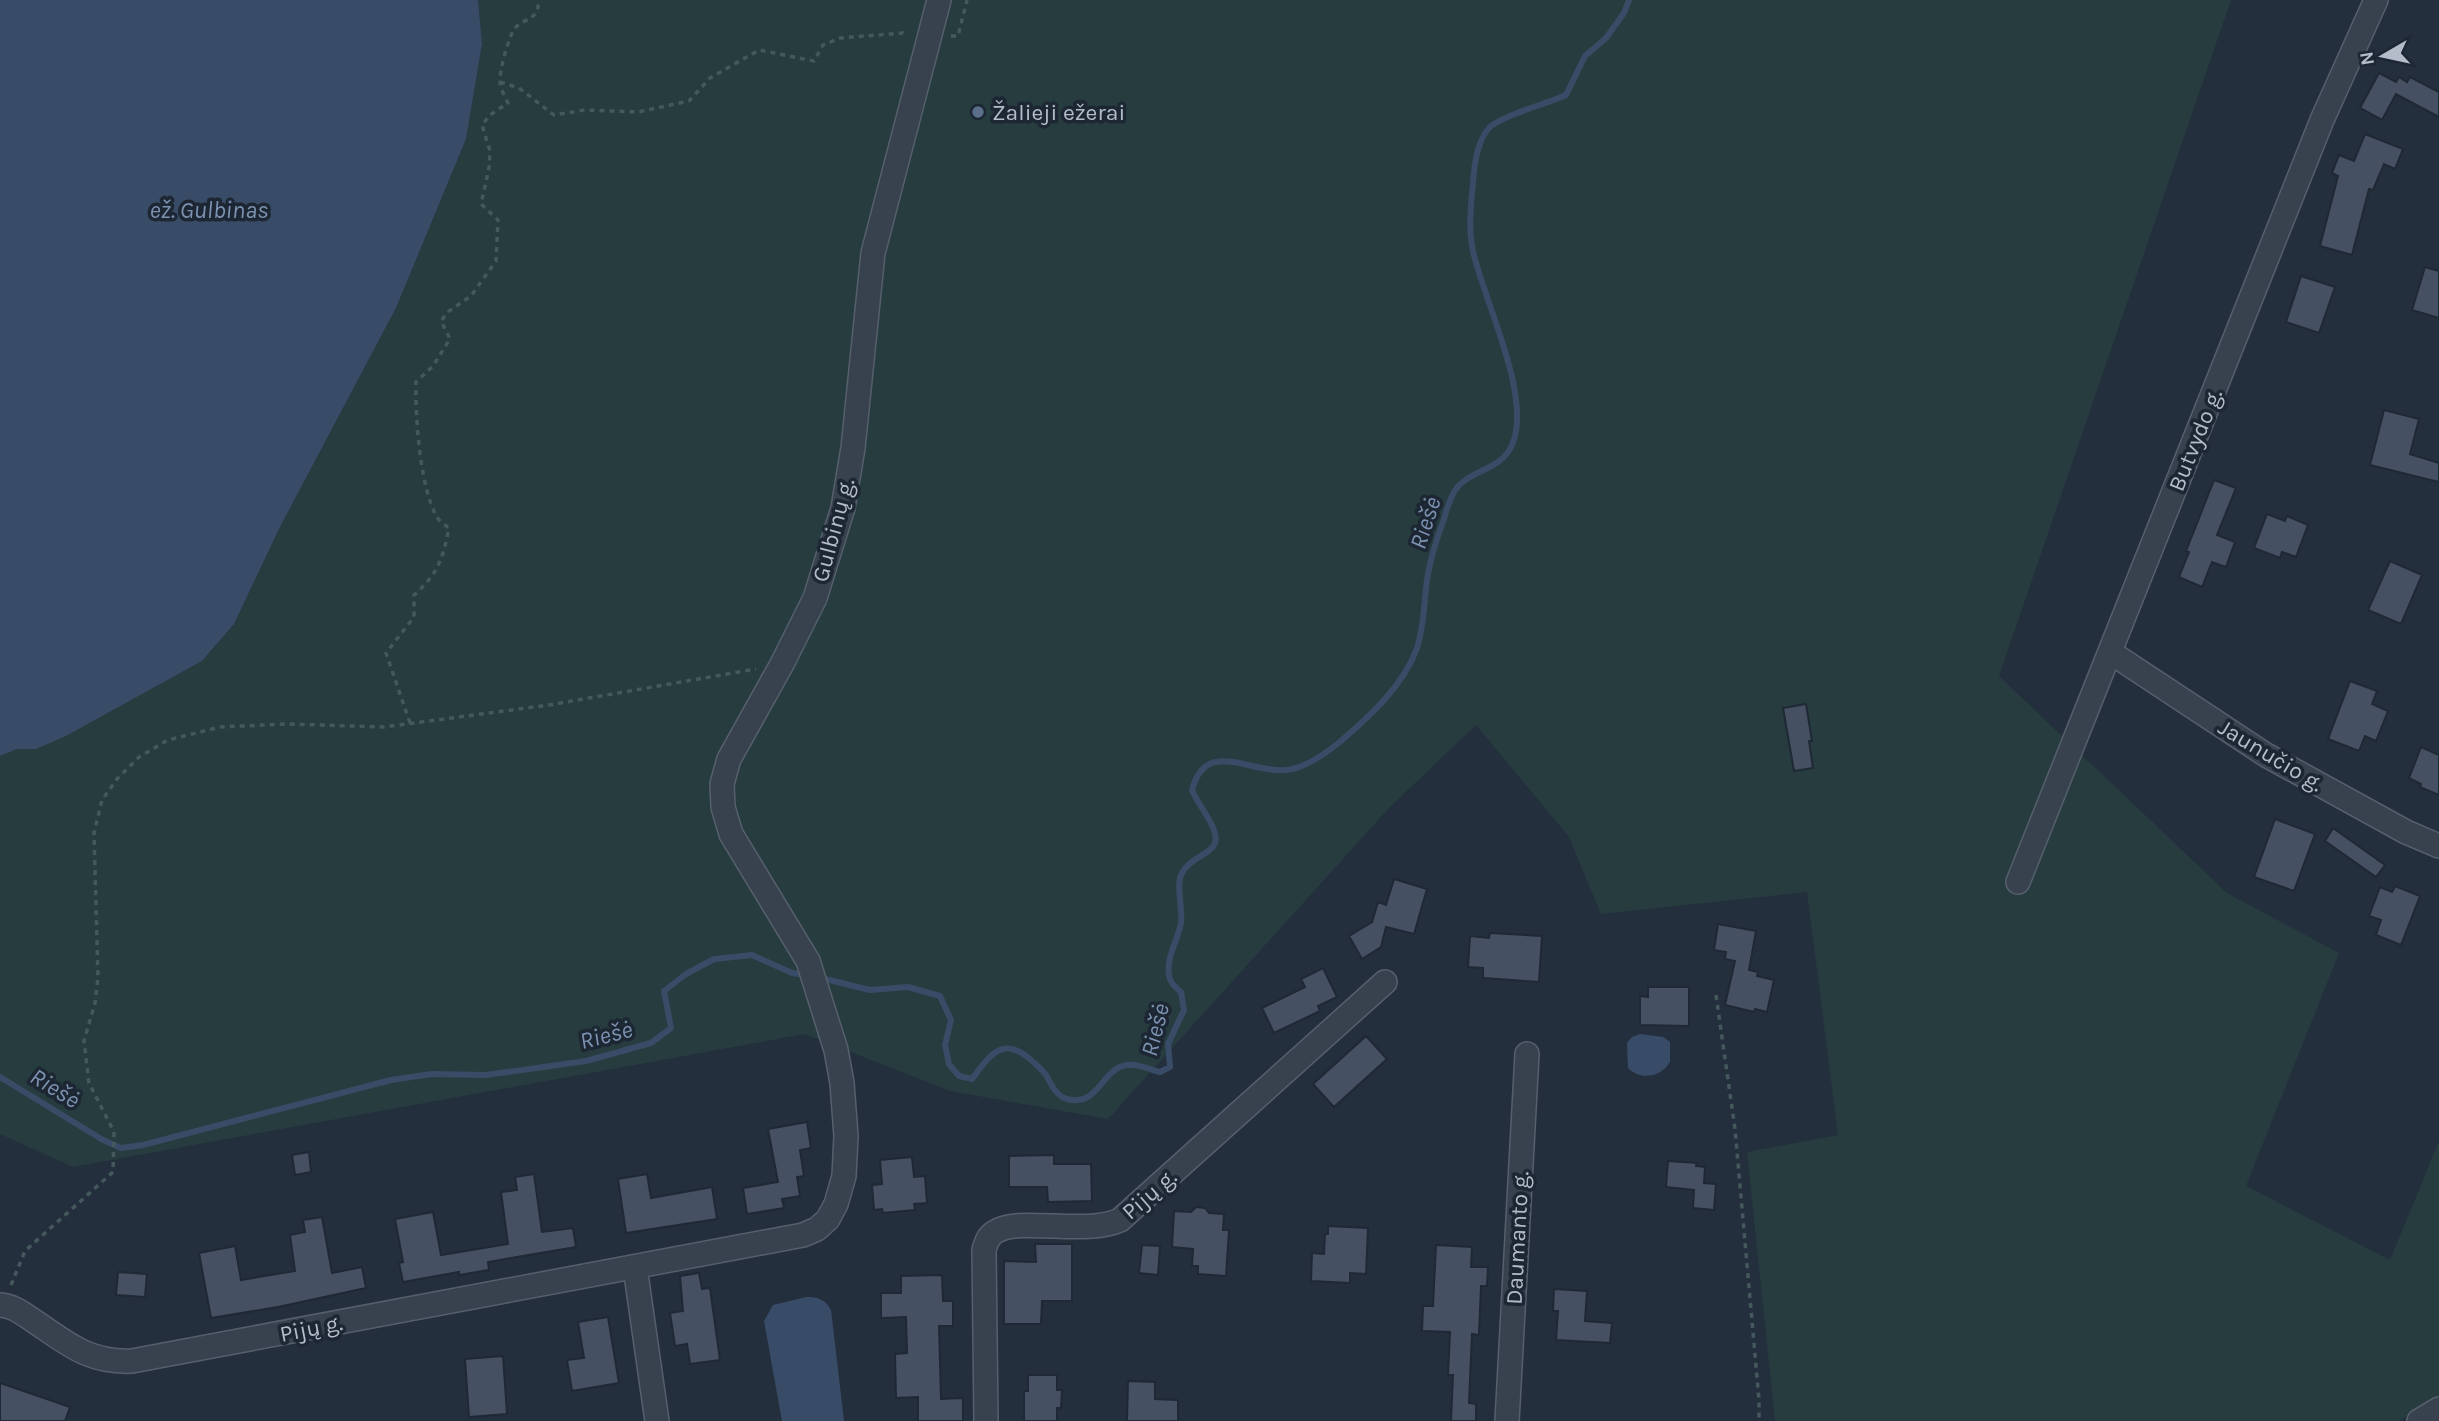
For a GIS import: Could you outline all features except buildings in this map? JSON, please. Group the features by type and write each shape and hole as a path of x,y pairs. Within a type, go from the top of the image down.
{"street":[{"name":"Gulbinų g.","path":"828,1021 808,961 737,844 723,807 722,784 729,759 815,598 843,508 853,447 873,253 939,0"},
{"name":"Butvydo g.","path":"2018,882 2322,120 2376,0"},
{"name":"Jaunučio g.","path":"2110,652 2266,755 2406,832 2439,846"},
{"name":"Pijų g.","path":"986,1421 984,1250 989,1237 996,1231 1009,1227 1094,1228 1120,1220 1385,982"},
{"name":"Pijų g.","path":"2,1305 16,1309 82,1354 112,1362 132,1361 803,1235 817,1229 828,1219 836,1204 844,1176 846,1136 842,1083 828,1021"},
{"name":"Daumanto g.","path":"1507,1421 1527,1054"},
{"path":"635,1267 657,1421"},
{"path":"2419,1421 2439,1409"}],"path":[{"path":"411,724 386,653 414,617 414,595 426,584 442,560 449,528 437,518 425,484 416,415 416,382 433,366 450,339 441,321 449,311 471,296 496,261 498,220 481,204 490,151 482,125 490,115 508,103 500,82 506,47 516,26 531,19 538,10 539,0"},
{"path":"500,82 519,88 554,115 585,110 638,112 689,101 710,78 759,50 814,61 823,45 840,38 902,33 908,36 934,26"},
{"path":"2,1305 25,1251 113,1172 114,1132 89,1083 84,1041 95,1003 98,978 94,833 102,800 117,779 139,757 168,740 220,727 287,724 384,727 411,724 549,705 782,664"},
{"path":"1716,995 1735,1129 1759,1421"}],"green space":[{"path":"478,0 2231,0 1999,676 2227,893 2339,953 2246,1186 2390,1260 2439,1141 2439,1397 2399,1421 1775,1421 1747,1152 1838,1135 1807,892 1601,914 1569,837 1476,725 1389,808 1108,1119 950,1091 805,1034 73,1167 0,1134 0,756 17,749 36,748 66,736 202,661 234,624 280,527 396,308 466,139 482,44"}],"water":[{"name":"ež. Gulbinas","path":"0,0 478,0 482,44 466,139 396,308 280,527 234,624 202,661 66,736 36,749 17,749 0,756"},
{"path":"1640,1034 1663,1037 1670,1042 1670,1062 1651,1076 1639,1075 1628,1068 1627,1043"},
{"path":"806,1297 821,1299 831,1310 844,1421 782,1421 764,1321 773,1305"}],"waterway":[{"name":"Riešė","path":"817,977 870,990 908,987 940,996 951,1020 945,1045 949,1064 959,1076 972,1079 991,1056 998,1051 1012,1049 1041,1069 1060,1095 1079,1100 1088,1097 1115,1070 1123,1066 1134,1065 1160,1072 1170,1067 1168,1044 1184,1010 1181,992 1169,975 1171,955 1181,923 1180,879 1189,864 1213,847 1216,837 1192,790 1199,774 1208,765 1218,761 1272,770 1293,769 1308,763 1341,741 1374,710 1404,675 1417,648 1432,556 1452,496 1462,482 1501,460 1512,445 1517,425 1512,376 1471,243 1471,200 1479,147 1485,133 1495,123 1566,95 1585,56 1606,38 1624,13 1629,0"},
{"name":"Riešė","path":"0,1077 103,1140 121,1148 143,1145 391,1080 432,1074 486,1075 586,1061 651,1043 671,1028 664,991 686,974 714,959 752,955 792,973 806,975"}],"place":[{"name":"Žalieji ežerai","path":"978,112"}]}
